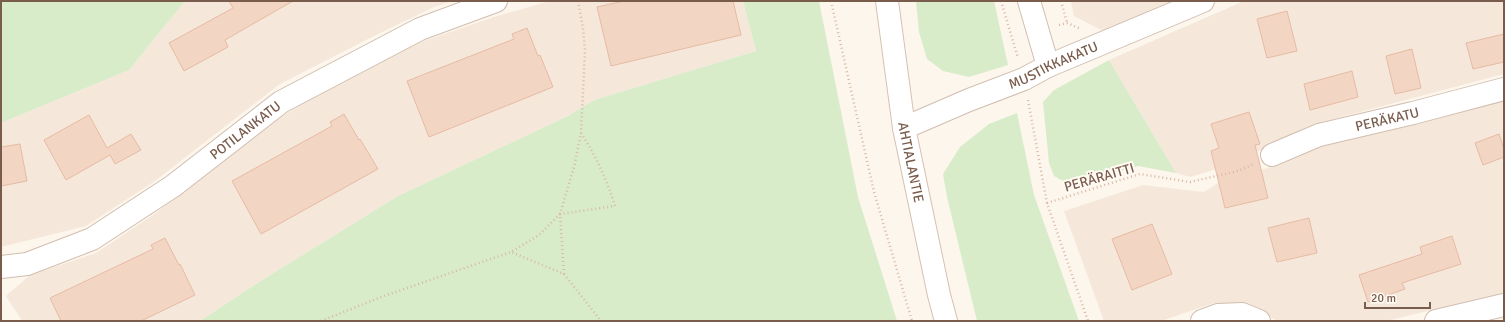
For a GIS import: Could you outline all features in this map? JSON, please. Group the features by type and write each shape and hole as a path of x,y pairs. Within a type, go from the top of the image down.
{"street":[{"name":"POTILANKATU","path":"1,267 27,264 92,239 173,186 281,102 420,29 496,1"},
{"name":"AHTIALANTIE","path":"887,1 904,128 939,295 946,321"},
{"path":"1029,1 1048,66"},
{"name":"MUSTIKKAKATU","path":"904,128 969,100 1024,79 1048,66 1203,1"},
{"name":"PERÄKATU","path":"1272,155 1319,135 1413,113 1504,89"},
{"path":"1436,321 1504,305"},
{"path":"1202,321 1218,315 1242,314 1259,321"}],"path":[{"path":"564,274 560,214 574,167 580,133 585,51 583,28 578,1"},
{"path":"831,1 874,192 912,321"},
{"path":"1001,1 1024,79 1047,203 1088,321"},
{"path":"1061,1 1067,24"},
{"path":"321,321 381,297 511,252 539,235 560,214 615,206 605,175 592,150 580,133"},
{"name":"PERÄRAITTI","path":"1047,203 1140,174 1190,182 1238,171 1272,155"},
{"path":"511,252 564,274 601,321"}],"shaded area":[{"path":"185,1 454,1 434,7 280,84 155,181 86,226 1,247 1,123 129,70"},
{"path":"550,1 743,1 756,51 594,100 568,116 398,196 259,282 200,321 22,321 6,296 30,275 96,253 153,215 268,126 314,96 415,44 497,16"},
{"path":"1071,1 1171,1 1103,31 1074,16"},
{"path":"1244,1 1504,1 1504,74 1311,125 1230,165 1190,177 1176,173 1109,60"},
{"path":"1504,96 1504,293 1386,321 1278,321 1244,305 1214,303 1161,321 1104,321 1064,211 1143,185 1204,192 1221,181 1282,164 1328,141"}],"green space":[{"path":"1,1 185,1 129,70 1,123"},
{"path":"743,1 819,1 858,197 897,321 200,321 259,282 398,196 568,116 594,100 756,51"},
{"path":"916,1 994,1 1008,65 969,77 943,71 927,59 919,32"},
{"path":"1109,60 1176,173 1138,166 1072,186 1054,176 1049,163 1043,102 1054,90"},
{"path":"1017,113 1034,195 1079,321 977,321 947,197 943,174 960,147 989,124"}],"building":[{"path":"229,1 293,1 225,40 228,47 184,71 169,43 233,8"},
{"path":"624,1 733,1 741,35 611,66 597,7"},
{"path":"1287,11 1297,51 1267,58 1257,19"},
{"path":"527,28 538,56 540,55 553,87 429,137 407,81 514,39 512,34"},
{"path":"1504,34 1504,62 1473,69 1466,43"},
{"path":"1412,49 1421,88 1395,94 1386,56"},
{"path":"1352,71 1358,97 1310,110 1304,84"},
{"path":"1249,112 1260,144 1255,145 1268,198 1225,208 1211,151 1219,148 1211,124"},
{"path":"344,114 378,169 261,234 232,181 332,126 330,122"},
{"path":"89,115 107,148 131,134 141,150 115,164 110,155 66,180 44,140"},
{"path":"1499,134 1504,149 1504,157 1483,165 1475,143"},
{"path":"20,144 27,181 1,186 1,147"},
{"path":"1309,218 1317,253 1277,262 1268,228"},
{"path":"1152,224 1172,274 1132,290 1112,239"},
{"path":"1452,236 1461,264 1402,283 1405,289 1368,302 1359,275 1422,254 1420,247"},
{"path":"165,238 195,295 141,321 61,321 50,298 153,249 151,245"}]}
